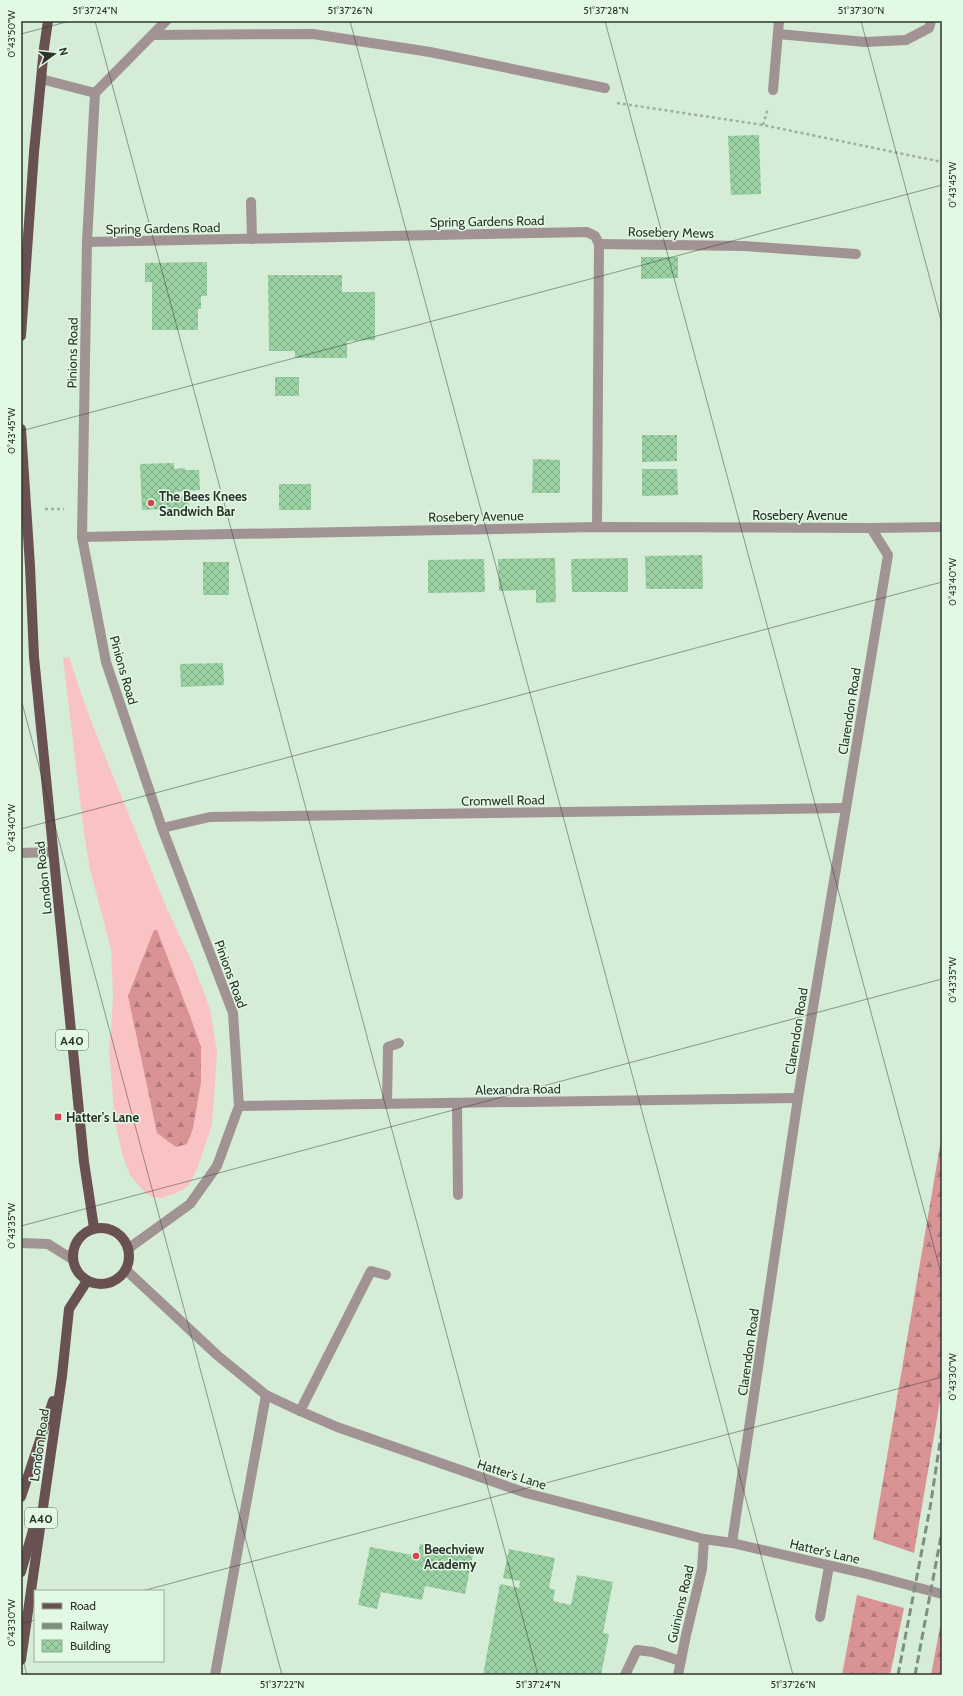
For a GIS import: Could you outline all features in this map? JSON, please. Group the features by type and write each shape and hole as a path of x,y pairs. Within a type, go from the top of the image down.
{"main road":[{"path":"21,336 41,79 48,21"},
{"name":"London Road","path":"21,429 34,657 84,1162 94,1228"},
{"path":"94,1228 108,1228 121,1235 129,1248 129,1259 126,1270 119,1278 109,1284 98,1284 87,1281 77,1272 72,1259 74,1246 82,1234 94,1228"},
{"name":"London Road","path":"21,1660 62,1376 69,1309 87,1281"},
{"name":"London Road","path":"21,1497 62,1376"},
{"path":"21,1572 47,1481"}],"street":[{"path":"41,79 95,92 166,21"},
{"path":"773,90 779,21"},
{"path":"778,34 864,42 906,40 929,28 931,21"},
{"path":"153,35 313,34 430,52 605,88"},
{"name":"Pinions Road","path":"95,92 87,242 82,537 106,662 162,828 233,1013 239,1106 217,1166 190,1204 129,1248"},
{"path":"251,202 252,239"},
{"name":"Spring Gardens Road","path":"87,242 587,232 595,236 599,244"},
{"path":"597,527 599,244"},
{"name":"Rosebery Mews","path":"599,244 744,246 856,254"},
{"name":"Rosebery Avenue","path":"82,537 597,527 942,527"},
{"name":"Clarendon Road","path":"732,1543 798,1098 888,555 871,528"},
{"name":"Cromwell Road","path":"162,828 210,817 846,808"},
{"path":"21,853 53,852"},
{"path":"387,1104 388,1047 399,1044"},
{"name":"Alexandra Road","path":"239,1106 798,1098"},
{"path":"456,1103 458,1195"},
{"path":"21,1243 48,1244 72,1259"},
{"name":"Hatter's Lane","path":"126,1270 217,1355 266,1395 337,1427 526,1493 704,1539 732,1543 867,1574 942,1594"},
{"path":"300,1411 371,1271 386,1275"},
{"path":"215,1675 266,1395"},
{"name":"Guinions Road","path":"678,1675 680,1660 702,1569 704,1539"},
{"path":"820,1617 829,1566"},
{"path":"625,1675 637,1650 653,1652 680,1660"}],"path":[{"path":"605,88 612,102 763,125 942,162"},
{"path":"26,509 82,509"}],"shaded area":[{"path":"69,657 86,708 105,756 167,909 193,964 210,1009 217,1052 212,1125 197,1169 189,1185 181,1191 162,1198 153,1197 145,1193 130,1175 122,1153 115,1122 109,1049 113,996 111,949 90,869 84,833 63,658"}],"green space":[{"path":"154,930 157,930 201,1047 201,1082 193,1128 187,1144 176,1147 157,1133 128,996"},
{"path":"942,1134 942,1389 914,1553 873,1539"},
{"path":"857,1595 904,1608 890,1675 842,1675"},
{"path":"940,1627 942,1627 942,1675 931,1675"}],"building":[{"path":"759,135 761,194 731,195 728,136"},
{"path":"641,257 678,257 678,278 641,279"},
{"path":"207,262 207,296 201,296 201,309 198,309 198,330 152,330 152,282 145,282 145,263"},
{"path":"268,275 342,275 342,292 375,292 375,340 347,341 347,358 295,358 295,351 269,351"},
{"path":"275,377 299,377 299,396 275,396"},
{"path":"642,435 677,435 677,461 642,462"},
{"path":"533,459 560,460 560,493 532,493"},
{"path":"174,463 174,469 185,468 185,470 199,470 200,490 175,492 175,497 188,496 189,508 142,510 140,464"},
{"path":"642,469 677,469 678,495 642,496"},
{"path":"279,484 311,484 311,510 279,510"},
{"path":"702,555 703,589 646,589 645,556"},
{"path":"555,558 556,602 536,603 536,590 499,591 498,559"},
{"path":"628,558 628,592 572,592 571,559"},
{"path":"484,559 485,592 428,593 428,560"},
{"path":"203,562 229,562 229,595 203,595"},
{"path":"223,663 224,685 181,687 180,664"},
{"path":"420,1544 473,1555 465,1594 425,1586 422,1600 381,1592 377,1609 358,1605 370,1547 418,1556"},
{"path":"509,1549 555,1558 549,1588 555,1590 553,1601 571,1605 577,1575 613,1582 603,1633 609,1634 601,1675 483,1675 500,1584 519,1588 520,1581 503,1578"}],"railway":[{"path":"898,1675 930,1508 942,1429"},
{"path":"915,1675 942,1531"}],"place":[{"name":"The Bees Knees Sandwich Bar","path":"151,503"},
{"name":"Hatter's Lane","path":"58,1117"},
{"name":"Beechview Academy","path":"416,1556"}]}
